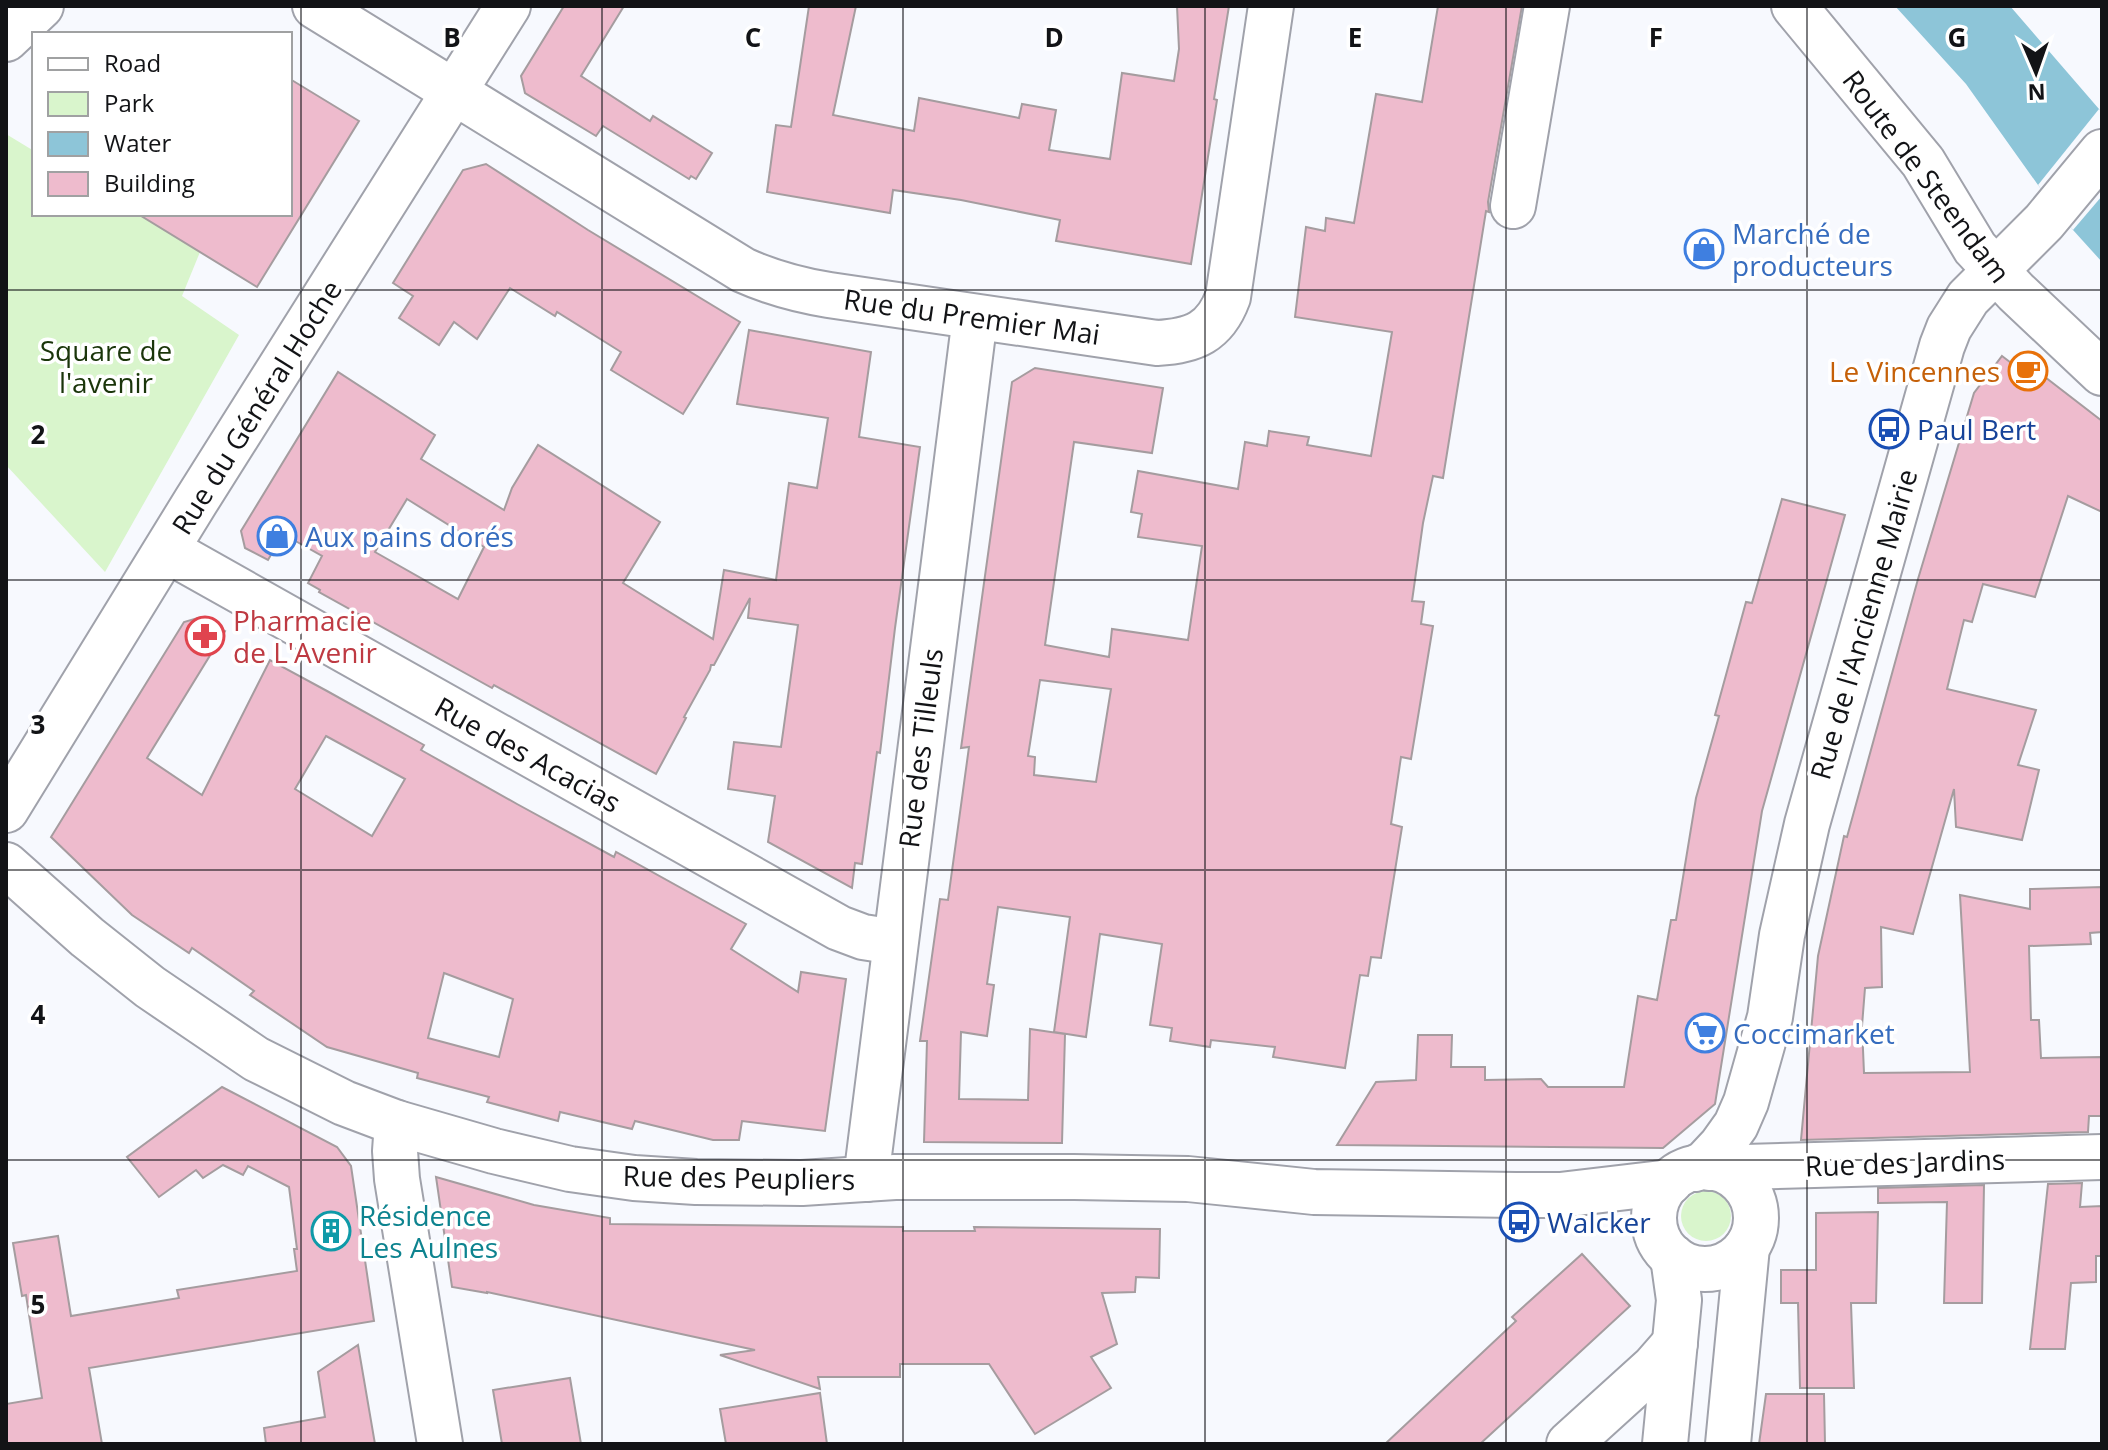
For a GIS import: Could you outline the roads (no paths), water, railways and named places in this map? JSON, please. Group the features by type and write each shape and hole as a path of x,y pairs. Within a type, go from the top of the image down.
{"street":[{"path":"6,39 41,6"},
{"name":"Rue du Premier Mai","path":"315,6 743,270 763,279 804,291 1157,343 1199,335 1218,319 1223,310 1231,285 1271,6"},
{"name":"Rue du Général Hoche","path":"6,810 508,6"},
{"path":"1513,206 1547,6"},
{"name":"Route de Steendam","path":"1794,6 1923,162 1963,230 1995,271 2102,373"},
{"name":"Rue de l'Ancienne Mairie","path":"1691,1173 1713,1155 1736,1125 1746,1102 1770,1017 1782,935 1807,824 1949,328 1968,298 2044,222 2102,152"},
{"name":"Rue des Tilleuls","path":"866,1179 975,317"},
{"name":"Rue des Acacias","path":"167,550 839,928 863,937 895,942"},
{"name":"Rue des Peupliers","path":"6,865 126,969 205,1027 256,1059 344,1103 397,1123 544,1163 634,1178 770,1183 829,1183 906,1177 1188,1179 1314,1192 1560,1195 1691,1173"},
{"name":"Rue de l'Ancienne Mairie","path":"1728,1444 1745,1261 1768,1133 1770,1017"},
{"path":"397,1123 397,1179 440,1444"},
{"name":"Rue des Jardins","path":"1691,1173 1763,1166 2102,1157"},
{"path":"1665,1444 1679,1300 1668,1252 1657,1234 1655,1213 1662,1193 1691,1173 1723,1171 1741,1182 1752,1200 1752,1230 1732,1262 1712,1268 1691,1267 1668,1252"},
{"name":"Rue des Peupliers","path":"1560,1195 1597,1206 1626,1221 1668,1252"},
{"path":"1569,1444 1654,1367 1675,1343"}],"water":[{"path":"1895,6 2010,6 2099,109 2102,113 2102,262 2038,185 1966,84"}],"place":[{"name":"Marché de producteurs","path":"1704,249"},
{"name":"Le Vincennes","path":"2028,371"},
{"name":"Paul Bert","path":"1889,429"},
{"name":"Aux pains dorés","path":"277,536"},
{"name":"Pharmacie de L'Avenir","path":"205,636"},
{"name":"Coccimarket","path":"1705,1033"},
{"name":"Walcker","path":"1519,1222"},
{"name":"Résidence Les Aulnes","path":"331,1231"}],"park label":[{"name":"Square de l'avenir","path":"106,366"}]}
